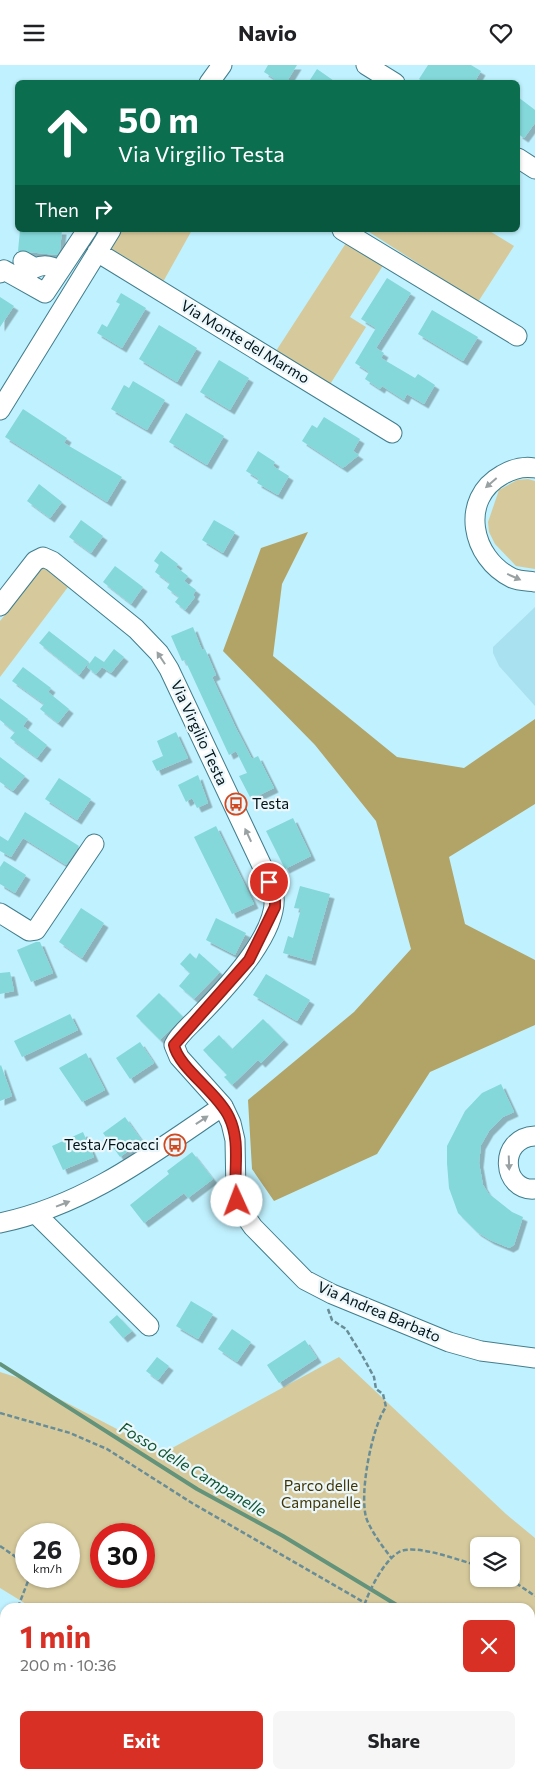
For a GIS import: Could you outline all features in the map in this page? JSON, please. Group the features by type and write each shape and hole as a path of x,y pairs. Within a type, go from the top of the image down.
{"street":[{"path":"211,80 222,65"},
{"path":"366,65 389,80"},
{"path":"520,159 535,169"},
{"path":"0,273 4,270 45,293 86,232"},
{"path":"0,410 110,232"},
{"path":"345,232 517,336"},
{"name":"Via Monte del Marmo","path":"97,252 392,433"},
{"path":"23,261 35,268 42,265 53,266 59,271"},
{"path":"535,468 525,467 512,470 488,485 479,496 474,522 480,546 495,565 511,577 535,582"},
{"name":"Via Virgilio Testa","path":"0,606 40,557 52,561 126,621 156,649 169,669 273,890 275,904 272,915 246,965 174,1045 179,1057 223,1105"},
{"path":"0,913 29,931 36,930 94,844"},
{"path":"0,1223 36,1214 77,1199 129,1170 223,1105"},
{"name":"Via Andrea Barbato","path":"223,1105 231,1123 235,1140 236,1194 242,1214 297,1273 332,1294 467,1347 535,1358"},
{"path":"535,1136 524,1138 514,1145 509,1154 508,1162 514,1180 526,1189 535,1189"},
{"path":"36,1214 149,1326"}],"path":[{"path":"332,1294 328,1308 332,1320 346,1329 374,1377 376,1389 383,1394 386,1407 378,1418 365,1478 364,1501 366,1518 392,1559"},
{"path":"0,1413 70,1433 107,1449 192,1503 365,1603 380,1575 400,1552 415,1549 470,1564"},
{"path":"0,1546 15,1556"},
{"path":"520,1586 535,1596"},
{"path":"20,1603 25,1588"}],"shaded area":[{"path":"308,532 282,584 273,656 397,757 464,768 535,719 535,804 449,857 465,924 535,960 535,1025 430,1072 377,1154 274,1201 252,1169 248,1100 354,1012 411,949 376,821 315,745 223,651 261,548"},
{"path":"535,607 535,706 499,666 493,653 493,647"}],"green space":[{"path":"119,232 191,232 163,282 109,247"},
{"path":"369,232 491,232 514,246 478,302"},
{"path":"346,243 384,264 350,317 366,327 329,386 276,351"},
{"path":"528,479 535,481 535,569 516,566 495,544 489,532 488,522 499,490 517,480"},
{"path":"43,567 68,587 0,677 0,621"},
{"name":"Parco delle Campanelle","path":"339,1357 506,1514 535,1538 535,1603 24,1603 0,1588 0,1372 19,1378 163,1453"}],"building":[{"path":"268,65 297,65 288,80 274,80 264,72"},
{"path":"428,65 471,65 481,71 476,80 419,79"},
{"path":"317,69 333,80 310,80"},
{"path":"520,99 535,110 535,123 524,138 520,135"},
{"path":"20,232 62,232 60,250 57,255 18,251"},
{"path":"387,278 411,293 376,348 384,353 381,358 415,378 418,374 435,385 424,404 407,394 404,400 382,386 380,389 365,379 369,372 355,363 376,328 361,319"},
{"path":"121,293 146,308 122,348 97,333 102,324 107,327 120,304 116,302"},
{"path":"0,297 14,306 0,327"},
{"path":"432,310 478,337 463,361 418,334"},
{"path":"159,325 197,348 177,382 139,359"},
{"path":"219,360 249,378 230,410 200,392"},
{"path":"133,381 165,400 147,430 111,409 124,385 129,388"},
{"path":"23,409 67,438 64,443 122,477 107,502 5,437"},
{"path":"186,413 224,436 207,465 169,442"},
{"path":"324,417 360,439 353,451 359,455 343,468 302,441 312,425 317,428"},
{"path":"258,451 275,462 273,466 289,476 278,495 257,483 259,479 246,471"},
{"path":"39,484 62,502 50,518 27,501"},
{"path":"81,520 103,536 91,553 69,537"},
{"path":"214,520 235,532 223,553 202,540"},
{"path":"161,551 178,564 176,567 188,576 184,581 196,590 193,595 195,597 185,610 175,602 179,597 167,588 170,583 155,572 159,565 154,561"},
{"path":"115,566 143,587 131,604 103,582"},
{"path":"193,627 202,650 205,649 216,675 212,677 235,726 252,759 258,756 274,788 251,799 239,776 247,773 236,751 229,755 185,660 182,661 171,636"},
{"path":"49,631 89,662 79,675 39,643"},
{"path":"114,649 124,657 111,673 102,667 96,674 87,667 95,656 104,662"},
{"path":"23,667 51,688 48,692 69,709 58,723 40,709 44,704 12,681"},
{"path":"0,698 28,719 23,726 47,745 37,758 10,738 15,732 0,720"},
{"path":"176,732 188,758 157,771 152,761 163,756 157,741"},
{"path":"0,757 25,776 13,791 0,782"},
{"path":"198,775 208,803 197,808 192,798 186,802 178,785"},
{"path":"59,778 91,799 77,820 45,799"},
{"path":"25,812 79,846 66,865 23,838 11,857 0,851 0,836 8,841"},
{"path":"293,818 311,856 285,869 266,831"},
{"path":"216,826 254,904 232,914 194,837"},
{"path":"4,861 26,875 15,893 0,884 0,867"},
{"path":"300,886 330,894 311,961 283,953 288,936 293,938 301,909 294,908"},
{"path":"81,908 104,923 82,958 59,942"},
{"path":"216,918 246,933 235,955 206,940"},
{"path":"40,942 53,973 31,982 17,950"},
{"path":"190,953 196,959 199,953 220,972 194,999 179,986 190,973 180,964"},
{"path":"10,972 14,991 0,994 0,973"},
{"path":"266,974 310,1000 297,1021 253,995"},
{"path":"159,993 183,1017 160,1040 136,1016"},
{"path":"70,1014 78,1030 22,1057 14,1041"},
{"path":"263,1019 284,1040 261,1063 258,1060 232,1085 224,1077 227,1075 203,1050 219,1035 232,1049"},
{"path":"140,1042 154,1063 130,1079 116,1058"},
{"path":"86,1053 105,1090 82,1102 59,1068"},
{"path":"0,1066 12,1096 0,1101"},
{"path":"501,1084 514,1112 503,1117 489,1131 481,1145 479,1163 483,1185 488,1193 512,1212 523,1217 514,1245 509,1248 477,1232 458,1213 449,1188 447,1163 447,1146 465,1111 482,1093"},
{"path":"125,1117 142,1141 120,1157 103,1133"},
{"path":"83,1132 94,1157 63,1170 52,1146"},
{"path":"192,1152 213,1179 188,1198 184,1193 144,1223 130,1205 169,1174 167,1171"},
{"path":"191,1301 213,1314 198,1339 176,1326"},
{"path":"117,1315 132,1331 123,1338 109,1322"},
{"path":"232,1329 251,1342 237,1362 218,1349"},
{"path":"305,1340 317,1358 279,1383 267,1365"},
{"path":"157,1357 169,1366 158,1380 146,1371"}],"waterway":[{"name":"Fosso delle Campanelle","path":"0,1364 197,1489 283,1536 393,1603"}],"place":[{"name":"Testa","path":"236,804"},
{"name":"Testa/Focacci","path":"175,1145"}],"route":[{"path":"237,1201 237,1155 229,1117 223,1105 179,1057 174,1049 174,1045 176,1040 233,980 249,960 266,929 275,907 275,896 269,882"}]}
